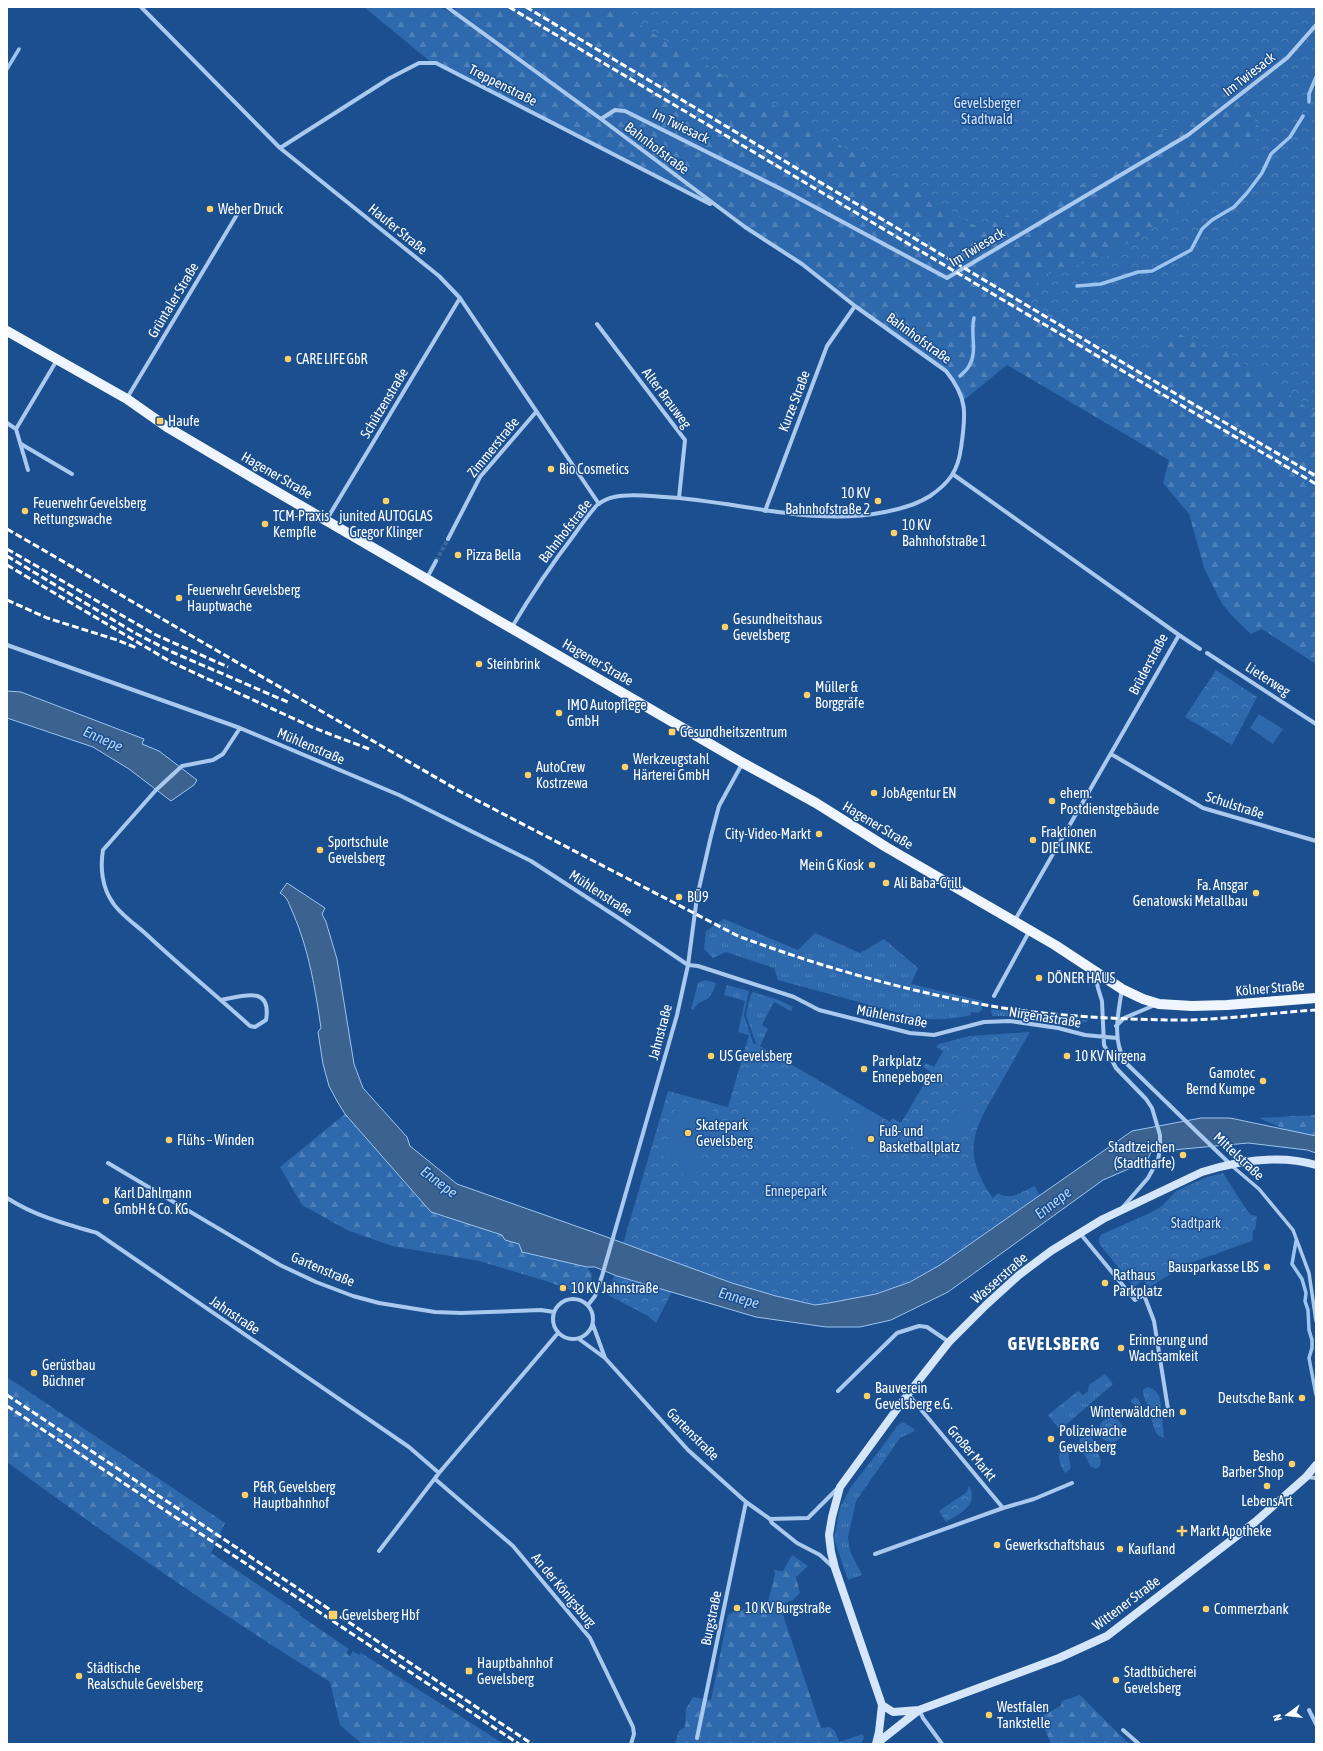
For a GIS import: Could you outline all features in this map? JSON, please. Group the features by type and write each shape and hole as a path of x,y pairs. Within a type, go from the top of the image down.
{"main road":[{"name":"Hagener Straße","path":"7,331 127,399 174,431 326,520 743,763 816,803 886,847 1014,920 1122,989 1143,999 1159,1004 1192,1006 1227,1005"},
{"name":"Kölner Straße","path":"1227,1005 1316,998"},
{"name":"Wasserstraße","path":"835,1568 829,1535 832,1516 840,1487 908,1394 949,1342 1019,1275 1080,1232 1118,1211 1202,1172 1232,1165 1272,1159 1300,1160 1316,1165"},
{"name":"Wittener Straße","path":"876,1744 919,1710 1059,1658 1107,1636 1175,1582 1255,1522 1306,1477 1316,1466"},
{"path":"835,1568 882,1706 876,1744"},
{"path":"882,1706 893,1712 919,1710"}],"street":[{"name":"Haufer Straße","path":"141,7 280,148 439,276 460,298 598,504"},
{"name":"Bahnhofstraße","path":"447,7 601,119 745,227 802,264 854,306 946,371 956,383 964,400 965,422 960,456 954,475 937,491 924,500 900,509 862,516 824,516 765,511 679,498 630,495 614,497 598,504 548,568 512,628"},
{"name":"Im Twiesack","path":"601,119 615,110 625,111 787,192 947,278 1188,136 1287,58 1316,25"},
{"name":"Treppenstraße","path":"280,148 390,78 419,63 436,63 721,209"},
{"name":"Grüntaler Straße","path":"127,399 238,213"},
{"name":"Schützenstraße","path":"326,520 460,298"},
{"name":"Kurze Straße","path":"765,511 827,346 854,306"},
{"name":"Alter Brauweg","path":"597,324 685,440 679,498"},
{"path":"16,429 57,360"},
{"name":"Zimmerstraße","path":"448,539 480,477 536,412"},
{"path":"7,423 16,429 28,470"},
{"path":"21,444 72,474"},
{"name":"Brüderstraße","path":"954,475 1178,635 1111,754 1014,920"},
{"path":"427,578 436,561"},
{"path":"1178,635 1200,649"},
{"name":"Mühlenstraße","path":"7,645 240,728 399,795 531,861 623,920 688,965 698,966 794,997 819,1010 910,1033 934,1035 961,1029"},
{"name":"Lieterweg","path":"1207,653 1316,724"},
{"path":"222,1000 248,995 258,995 265,1001 268,1011 266,1020 255,1027 250,1026 222,1000 189,974 112,903 104,883 101,863 103,850 156,790 182,766 212,760 223,754 240,728"},
{"name":"Schulstraße","path":"1111,754 1203,808 1316,841"},
{"name":"Jahnstraße","path":"588,1305 595,1296 616,1232 677,1015 688,965 697,897 719,806 743,763"},
{"name":"Nirgenastraße","path":"994,996 1030,930"},
{"path":"1095,972 1102,1001 1104,1045 1116,1068 1146,1098 1157,1121 1160,1135 1158,1160 1148,1178 1118,1211"},
{"name":"Mittelstraße","path":"1122,989 1116,1026 1116,1038 1125,1062 1259,1189 1293,1230 1309,1273 1316,1321"},
{"path":"1116,1026 1124,1018 1159,1004"},
{"name":"Nirgenastraße","path":"961,1029 984,1022 1010,1021 1116,1038"},
{"name":"Gartenstraße","path":"108,1163 280,1265 316,1282 353,1296 386,1305 435,1312 461,1313 540,1310 554,1312"},
{"name":"Jahnstraße","path":"7,1198 25,1209 57,1222 97,1233 403,1443 439,1473"},
{"path":"1080,1232 1135,1300 1144,1295 1154,1321 1168,1409"},
{"path":"568,1299 575,1299 588,1305 594,1318 590,1331 580,1339 572,1340 564,1338 558,1333 554,1327 553,1320 554,1312 557,1306 568,1299"},
{"name":"Gartenstraße","path":"592,1325 605,1358"},
{"path":"838,1391 897,1333 919,1326 927,1327 949,1342"},
{"path":"379,1551 439,1473 558,1333"},
{"name":"Gartenstraße","path":"580,1339 605,1358 688,1450 746,1502 770,1519 797,1543 820,1555 835,1568"},
{"name":"Großer Markt","path":"908,1394 1003,1508"},
{"path":"1306,1477 1316,1478"},
{"name":"An der Königsburg","path":"435,1479 513,1546 590,1638 633,1727 634,1734 631,1744"},
{"path":"875,1554 1003,1508 1034,1499 1072,1483"},
{"path":"770,1519 808,1518 840,1487"},
{"name":"Burgstraße","path":"697,1738 746,1502"},
{"path":"919,1710 942,1744"},
{"path":"1309,1710 1316,1724"},
{"path":"1123,1730 1138,1744"}],"green space":[{"path":"364,7 439,7 452,13 456,7 1316,7 1316,664 1262,629 1251,634 1222,604 1204,568 1189,514 1163,483 1169,460 1007,365 964,400 946,371 802,264 721,209 432,63"},
{"name":"Gevelsberger Stadtwald","path":"609,7 1316,7 1316,414 1222,348 1199,346 1171,328 1148,357 1120,357 1028,301 1041,276 1110,255 1191,201 1236,163 1262,133 1249,110 1225,93 1026,220 1016,211 981,229"},
{"path":"1216,670 1257,697 1232,745 1185,717"},
{"path":"1259,714 1283,729 1273,744 1250,728"},
{"path":"724,919 798,950 815,933 860,953 884,939 918,968 911,984 982,1001 982,1010 978,1013 971,1012 971,1015 951,1019 917,1018 778,980 774,968 726,952 713,958 704,949 706,931"},
{"path":"705,980 716,983 711,995 699,1003 693,1010 691,1009 698,983"},
{"path":"727,985 749,991 744,1015 751,1036 738,1032 745,1001 724,995"},
{"path":"753,992 779,1000 793,1007 791,1011 774,1002 762,1025 768,1029 760,1046 756,1044 746,1015 751,994"},
{"path":"991,1009 1050,1017 1087,1020 1087,1022 1080,1023 1063,1021 1060,1023 1018,1016 992,1016"},
{"name":"Ennepepark","path":"1030,1032 982,1117 974,1142 974,1155 977,1168 983,1182 993,1198 998,1193 1007,1196 1016,1195 1034,1186 1040,1195 940,1265 910,1282 876,1294 815,1305 776,1296 732,1283 685,1266 656,1323 648,1316 608,1295 668,1091 728,1107 749,1035 751,1036 753,1043 890,1122 892,1118 901,1123 931,1072 923,1067 926,1063 934,1067 943,1051 936,1047 939,1044 969,1036"},
{"name":"Fuß- und Basketballplatz","path":"821,1089 851,1108 841,1126 810,1108"},
{"path":"967,1092 980,1100 957,1140 943,1132"},
{"name":"Skatepark Gevelsberg","path":"678,1101 714,1111 692,1187 680,1184 686,1162 663,1156"},
{"name":"Fuß- und Basketballplatz","path":"862,1113 897,1136 881,1164 845,1142"},
{"path":"345,1114 431,1212 502,1235 505,1240 519,1244 522,1252 587,1267 592,1274 590,1288 580,1294 549,1282 479,1261 392,1246 347,1230 302,1205 280,1167"},
{"path":"1316,1115 1316,1136 1284,1129 1259,1118"},
{"name":"Stadtpark","path":"1223,1173 1248,1212 1251,1215 1257,1216 1252,1241 1187,1264 1143,1291 1149,1286 1143,1280 1134,1287 1100,1244 1099,1240 1102,1234 1150,1213 1162,1206 1176,1191 1207,1177"},
{"path":"1105,1374 1113,1384 1060,1430 1048,1415 1078,1391 1083,1395 1088,1391 1089,1385"},
{"path":"7,1377 225,1523 211,1553 300,1613 299,1615 349,1649 346,1653 350,1656 353,1651 359,1655 361,1653 504,1744 362,1744 340,1725 330,1682 248,1629 86,1520 7,1462"},
{"path":"1147,1387 1154,1390 1159,1396 1164,1438 1155,1430 1143,1395 1143,1390"},
{"path":"1135,1397 1139,1401 1143,1410 1141,1414 1139,1413 1139,1409 1131,1402 1131,1400"},
{"path":"1111,1418 1116,1419 1122,1425 1122,1435 1116,1441 1111,1442 1106,1441 1100,1435 1099,1430 1100,1425 1106,1419"},
{"path":"903,1422 915,1431 900,1438 856,1501 848,1537 850,1551 862,1575 848,1580 834,1539 840,1507 851,1487 897,1426"},
{"path":"1087,1434 1091,1436 1101,1460 1100,1466 1096,1469 1090,1466 1086,1457 1079,1448 1080,1439"},
{"path":"1062,1446 1066,1446 1069,1449 1071,1468 1066,1473 1062,1468 1060,1460 1060,1449"},
{"path":"969,1486 972,1493 970,1504 962,1512 946,1522 939,1511 967,1492"},
{"path":"792,1555 808,1566 796,1577 800,1593 793,1600 785,1603 783,1615 821,1728 830,1727 835,1731 839,1742 863,1734 864,1737 861,1744 675,1744 679,1731 685,1727 686,1709 693,1697 711,1700 728,1615 745,1609 746,1611 756,1602 768,1602 775,1574 774,1569 783,1571"},
{"path":"1080,1695 1129,1744 1051,1744 1040,1717 1061,1706 1062,1701"}],"water":[{"name":"Ennepe","path":"7,691 21,692 144,739 142,744 159,751 197,780 194,785 171,801 129,769 93,747 7,718"},
{"name":"Ennepe","path":"287,883 325,908 322,914 326,922 337,959 354,1064 363,1088 407,1137 410,1146 457,1184 732,1283 776,1296 815,1305 876,1294 910,1282 940,1265 1132,1131 1201,1118 1230,1118 1316,1136 1316,1153 1307,1150 1248,1143 1151,1152 1147,1161 1103,1180 948,1292 891,1320 860,1327 826,1327 756,1317 617,1276 595,1267 587,1267 522,1252 519,1244 505,1240 502,1235 431,1212 345,1114 329,1086 323,1064 318,1032 321,1028 314,984 307,955 299,927 287,899 280,893"}],"waterway":[{"path":"7,69 19,49"},
{"path":"1309,102 1309,94 1316,77"},
{"path":"1077,286 1101,284 1138,272 1152,271 1191,250 1202,229 1212,220 1234,207 1247,193 1262,173 1271,154 1290,137 1303,116"},
{"path":"960,376 972,361 974,318"},
{"path":"1296,1241 1292,1264 1302,1279 1306,1293 1305,1301 1308,1310 1309,1330 1312,1340 1312,1348 1309,1358 1316,1395"}],"tunnel":[{"path":"436,561 448,539"}],"railway":[{"path":"509,7 1316,484"},
{"path":"526,7 1316,476"},
{"path":"7,529 461,792 738,936 770,948 836,969 902,987 969,1002 1023,1011 1107,1018 1187,1020 1316,1010"},
{"path":"7,549 156,635 228,667"},
{"path":"7,556 135,633 172,652 290,703"},
{"path":"7,565 171,662 314,728 369,749"},
{"path":"7,600 47,618 117,640 137,648"},
{"path":"7,1395 532,1744"},
{"path":"7,1406 519,1744"}],"place":[{"name":"Weber Druck","path":"210,209"},
{"name":"CARE LIFE GbR","path":"288,359"},
{"name":"Haufe","path":"160,421"},
{"name":"Bio Cosmetics","path":"551,469"},
{"name":"junited AUTOGLAS Gregor Klinger","path":"386,501"},
{"name":"10 KV Bahnhofstraße 2","path":"878,501"},
{"name":"Feuerwehr Gevelsberg Rettungswache","path":"25,511"},
{"name":"TCM-Praxis Kempfle","path":"265,524"},
{"name":"10 KV Bahnhofstraße 1","path":"894,533"},
{"name":"Pizza Bella","path":"458,555"},
{"name":"Feuerwehr Gevelsberg Hauptwache","path":"179,598"},
{"name":"Gesundheitshaus Gevelsberg","path":"725,627"},
{"name":"Steinbrink","path":"479,664"},
{"name":"Müller & Borggräfe","path":"807,695"},
{"name":"IMO Autopflege GmbH","path":"559,713"},
{"name":"Gesundheitszentrum","path":"672,732"},
{"name":"Werkzeugstahl Härterei GmbH","path":"625,767"},
{"name":"AutoCrew Kostrzewa","path":"528,775"},
{"name":"JobAgentur EN","path":"874,793"},
{"name":"ehem. Postdienstgebäude","path":"1052,801"},
{"name":"City-Video-Markt","path":"819,834"},
{"name":"Fraktionen DIE LINKE.","path":"1033,840"},
{"name":"Sportschule Gevelsberg","path":"320,850"},
{"name":"Mein G Kiosk","path":"872,865"},
{"name":"Ali Baba-Grill","path":"886,883"},
{"name":"Fa. Ansgar Genatowski Metallbau","path":"1256,893"},
{"name":"BÜ9","path":"679,897"},
{"name":"DÖNER HAUS","path":"1039,978"},
{"name":"US Gevelsberg","path":"711,1056"},
{"name":"10 KV Nirgena","path":"1067,1056"},
{"name":"Parkplatz Ennepebogen","path":"864,1069"},
{"name":"Gamotec Bernd Kumpe","path":"1263,1081"},
{"name":"Skatepark Gevelsberg","path":"688,1133"},
{"name":"Fuß- und Basketballplatz","path":"871,1139"},
{"name":"Flühs – Winden","path":"169,1140"},
{"name":"Stadtzeichen (Stadtharfe)","path":"1183,1155"},
{"name":"Karl Dahlmann GmbH & Co. KG","path":"106,1201"},
{"name":"Bausparkasse LBS","path":"1267,1267"},
{"name":"Rathaus Parkplatz","path":"1105,1283"},
{"name":"10 KV Jahnstraße","path":"563,1288"},
{"name":"Erinnerung und Wachsamkeit","path":"1121,1348"},
{"name":"Gerüstbau Büchner","path":"34,1373"},
{"name":"Bauverein Gevelsberg e.G.","path":"867,1396"},
{"name":"Deutsche Bank","path":"1302,1398"},
{"name":"Winterwäldchen","path":"1183,1412"},
{"name":"Polizeiwache Gevelsberg","path":"1051,1439"},
{"name":"Besho Barber Shop","path":"1292,1464"},
{"name":"LebensArt","path":"1267,1486"},
{"name":"P&R, Gevelsberg Hauptbahnhof","path":"245,1495"},
{"name":"Markt Apotheke","path":"1182,1531"},
{"name":"Gewerkschaftshaus","path":"997,1545"},
{"name":"Kaufland","path":"1120,1549"},
{"name":"10 KV Burgstraße","path":"737,1608"},
{"name":"Commerzbank","path":"1206,1609"},
{"name":"Gevelsberg Hbf","path":"333,1615"},
{"name":"Hauptbahnhof Gevelsberg","path":"469,1671"},
{"name":"Städtische Realschule Gevelsberg","path":"79,1676"},
{"name":"Stadtbücherei Gevelsberg","path":"1116,1680"},
{"name":"Westfalen Tankstelle","path":"989,1715"}],"district":[{"name":"GEVELSBERG","path":"1054,1344"}]}
